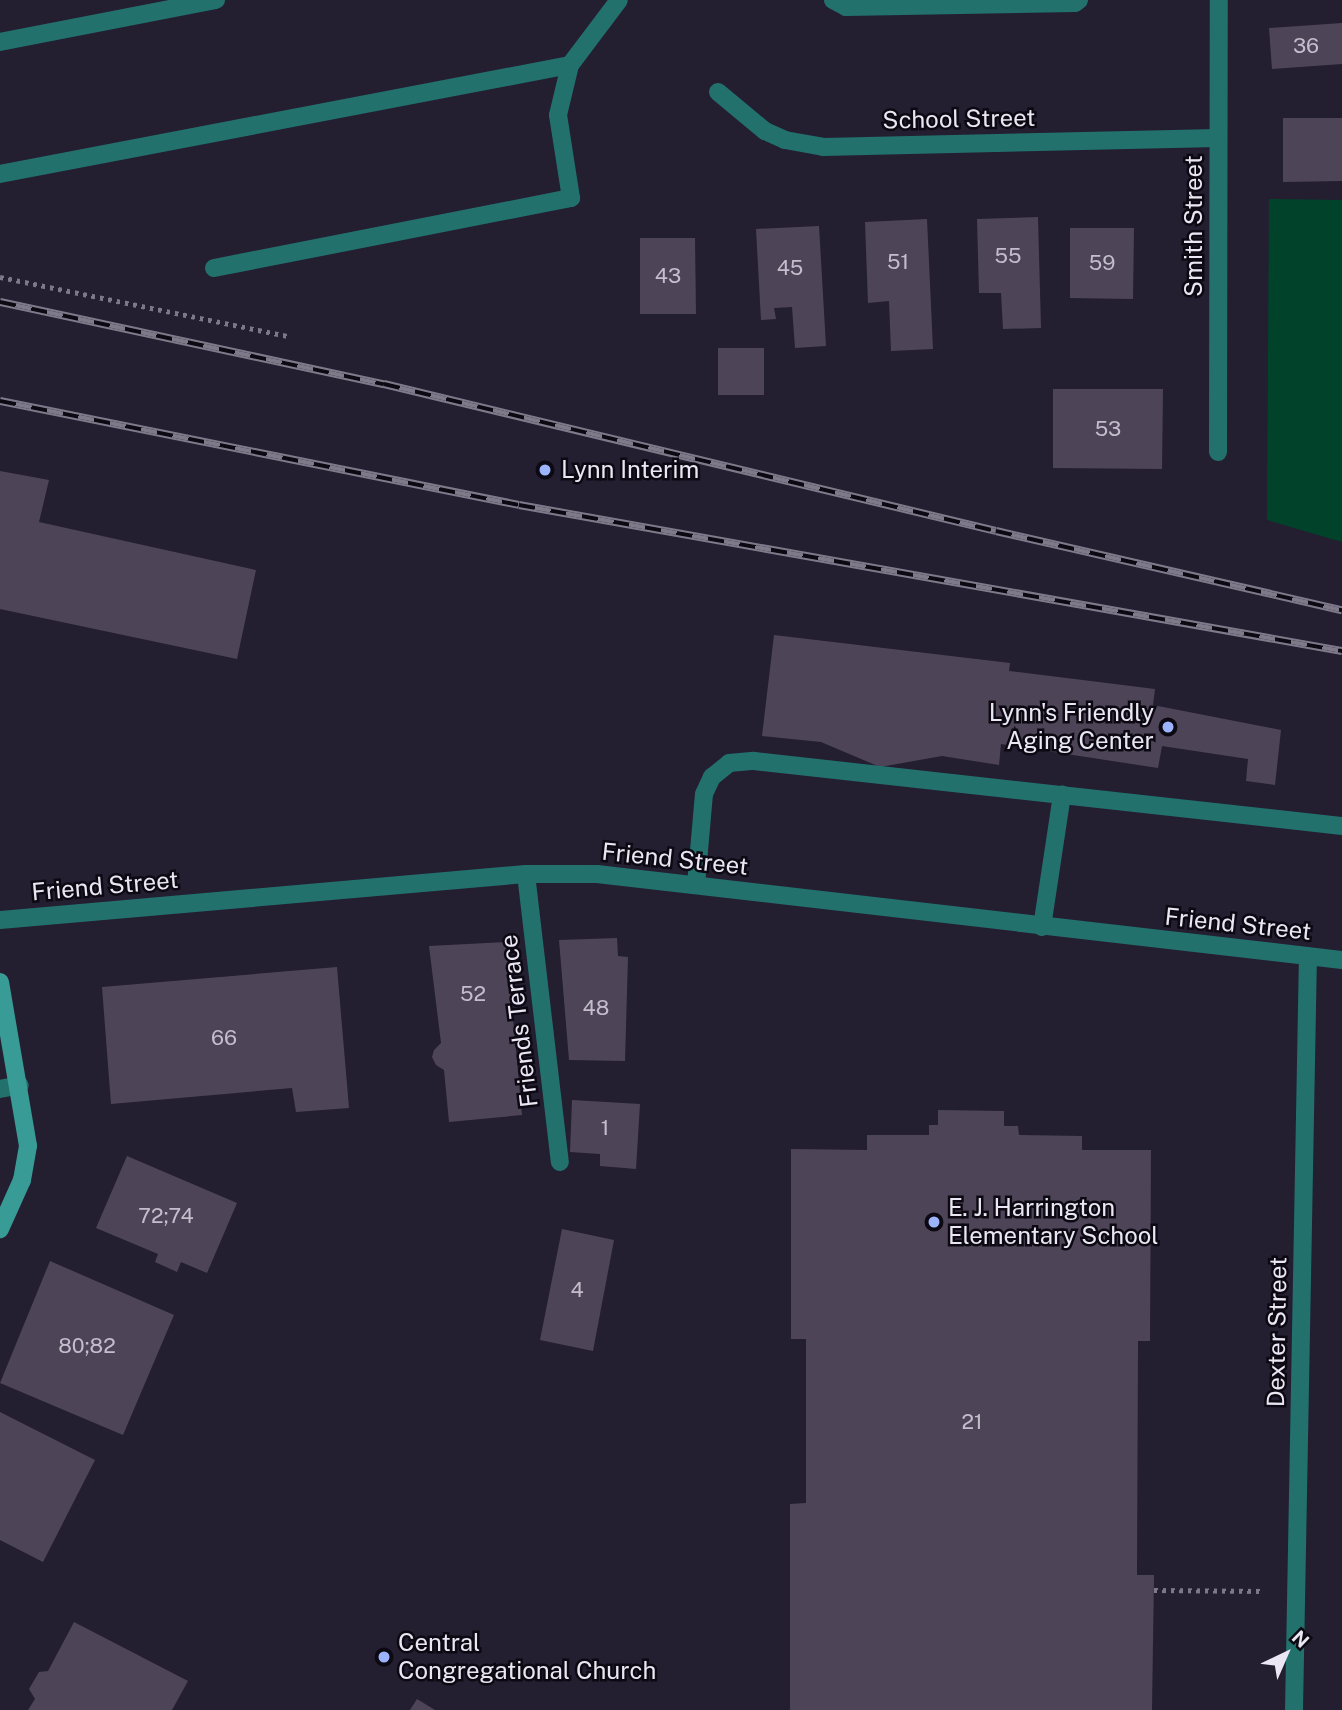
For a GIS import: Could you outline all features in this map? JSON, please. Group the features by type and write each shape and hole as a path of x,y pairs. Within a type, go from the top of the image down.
{"main road":[{"path":"0,982 27,1128 27,1163 0,1229"}],"street":[{"path":"0,42 216,0"},
{"path":"214,268 571,198 558,115 570,65 619,0"},
{"path":"833,0 846,7 1075,4 1079,0"},
{"name":"Smith Street","path":"1218,452 1219,0"},
{"path":"0,174 570,65"},
{"name":"School Street","path":"718,92 765,131 785,140 823,147 1218,138"},
{"path":"696,885 704,794 712,777 729,763 754,761 1342,826"},
{"path":"1042,927 1062,795"},
{"name":"Friend Street","path":"0,919 526,874 597,874 1342,960"},
{"name":"Friends Terrace","path":"526,874 560,1162"},
{"name":"Dexter Street","path":"1294,1710 1308,956"},
{"path":"0,1089 20,1085"}],"path":[{"path":"0,277 287,336"},
{"path":"1154,1590 1296,1591"}],"green space":[{"path":"1269,199 1342,200 1342,542 1267,520"}],"building":[{"path":"1342,23 1342,64 1272,69 1269,28"},
{"path":"1283,118 1342,118 1342,181 1283,182"},
{"path":"1038,217 1041,328 1003,329 1001,293 979,293 977,219"},
{"path":"927,219 933,349 891,351 889,301 868,303 865,222"},
{"path":"819,226 826,346 795,348 792,307 774,308 776,319 761,320 756,229"},
{"path":"1070,228 1134,228 1133,299 1070,298"},
{"path":"640,238 695,238 696,314 640,314"},
{"path":"718,348 764,348 764,395 718,395"},
{"path":"1053,389 1163,389 1162,469 1053,468"},
{"path":"0,471 49,480 39,522 256,570 237,659 0,609"},
{"path":"774,635 1010,663 1009,671 1155,689 1153,705 1281,730 1275,785 1246,781 1248,759 1162,746 1158,768 1001,744 999,765 942,756 880,767 821,742 762,736"},
{"path":"617,938 618,956 628,957 625,1061 569,1060 559,940"},
{"path":"506,942 522,1115 449,1122 444,1070 436,1065 432,1057 434,1050 441,1043 429,946"},
{"path":"337,967 349,1108 296,1112 292,1088 111,1104 102,987"},
{"path":"572,1100 640,1104 636,1169 600,1166 600,1154 570,1152"},
{"path":"938,1110 1004,1111 1004,1126 1018,1126 1019,1135 1082,1136 1082,1150 1151,1150 1150,1341 1138,1341 1137,1575 1154,1575 1152,1710 790,1710 790,1504 806,1503 806,1339 791,1339 791,1149 867,1150 867,1135 929,1135 929,1125 938,1125"},
{"path":"127,1156 237,1203 207,1273 181,1262 177,1272 155,1262 158,1254 96,1228"},
{"path":"562,1229 614,1240 593,1351 540,1340"},
{"path":"50,1261 174,1315 123,1435 0,1383"},
{"path":"0,1412 95,1460 43,1562 0,1540"},
{"path":"74,1622 188,1681 172,1710 28,1710 35,1699 29,1689 39,1672 48,1671"},
{"path":"417,1699 435,1710 410,1710"}],"railway":[{"path":"0,302 384,384 996,531 1342,610"},
{"path":"0,401 519,505 1342,651"}],"place":[{"name":"Lynn Interim","path":"545,470"},
{"name":"Lynn's Friendly Aging Center","path":"1168,727"},
{"name":"E. J. Harrington Elementary School","path":"934,1222"},
{"name":"Central Congregational Church","path":"384,1657"}]}
